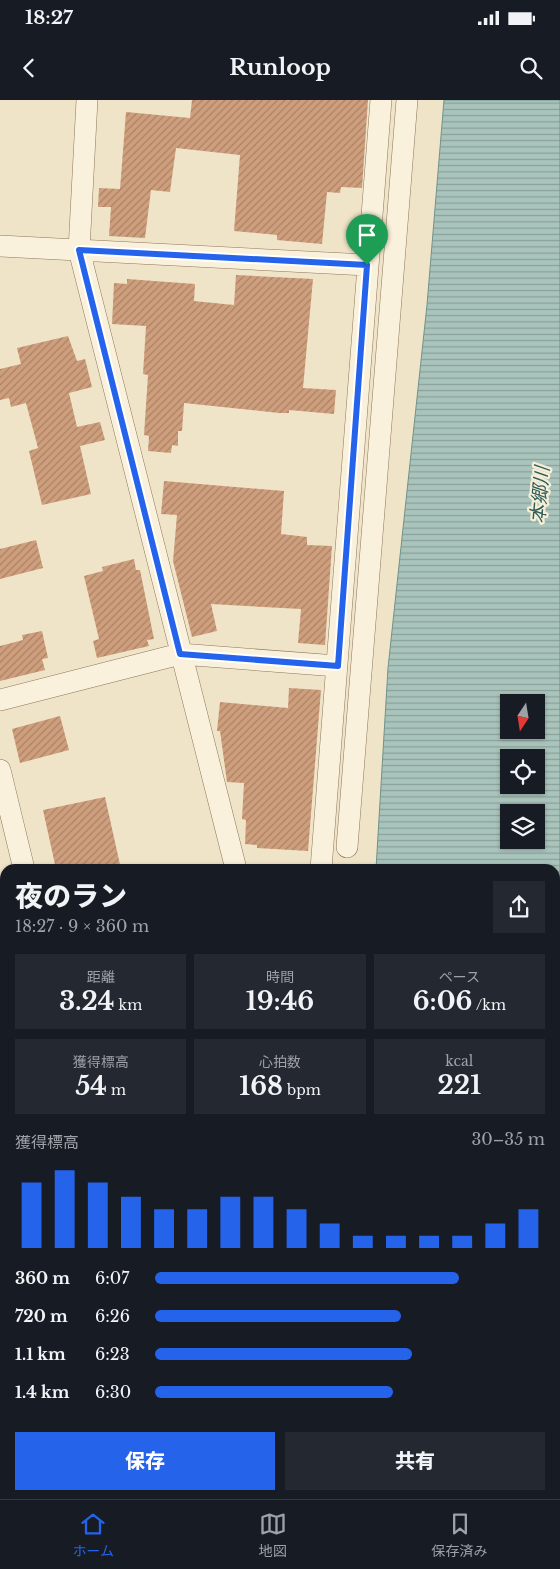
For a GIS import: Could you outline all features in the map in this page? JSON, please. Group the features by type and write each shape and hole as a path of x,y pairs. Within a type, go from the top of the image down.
{"street":[{"path":"87,100 79,250 235,864"},
{"path":"322,864 367,265 382,100"},
{"path":"347,847 407,100"},
{"path":"0,246 367,265"},
{"path":"0,700 180,654 338,666"},
{"path":"0,770 23,864"}],"water":[{"name":"本郷川","path":"444,100 560,100 560,864 376,864 388,668 427,305"}],"building":[{"path":"192,100 368,100 362,188 341,187 340,193 327,192 322,244 277,240 277,235 234,231 240,155 176,148 170,192 151,190 145,238 109,236 111,207 98,207 99,188 120,189 126,112 190,118"},
{"path":"236,275 313,279 303,388 336,390 334,414 289,410 289,413 279,413 184,403 182,431 178,431 178,446 172,445 171,453 148,451 149,436 144,435 148,375 143,374 146,326 112,324 114,283 127,284 127,279 195,284 194,301 234,305"},
{"path":"68,336 77,361 85,359 92,387 69,393 77,427 100,422 105,440 80,446 91,494 42,505 29,451 38,448 26,403 11,407 9,398 0,400 0,369 21,364 17,348"},
{"path":"164,481 284,491 281,534 307,537 307,545 332,546 325,645 298,643 301,609 211,604 217,631 192,637 173,561 177,515 161,514"},
{"path":"36,540 43,568 0,579 0,549"},
{"path":"134,559 136,570 140,570 154,639 147,640 149,646 97,658 93,641 99,639 84,576 103,571 102,567"},
{"path":"42,631 48,658 42,659 45,670 0,681 0,646 23,640 22,635"},
{"path":"289,688 321,690 308,851 257,848 257,845 245,844 246,820 242,819 244,783 227,782 220,731 217,731 220,702 288,708"},
{"path":"60,716 69,750 20,763 12,729"},
{"path":"105,797 120,864 55,864 43,810"}],"route":[{"path":"79,250 367,265 338,666 180,654 79,250"}]}
